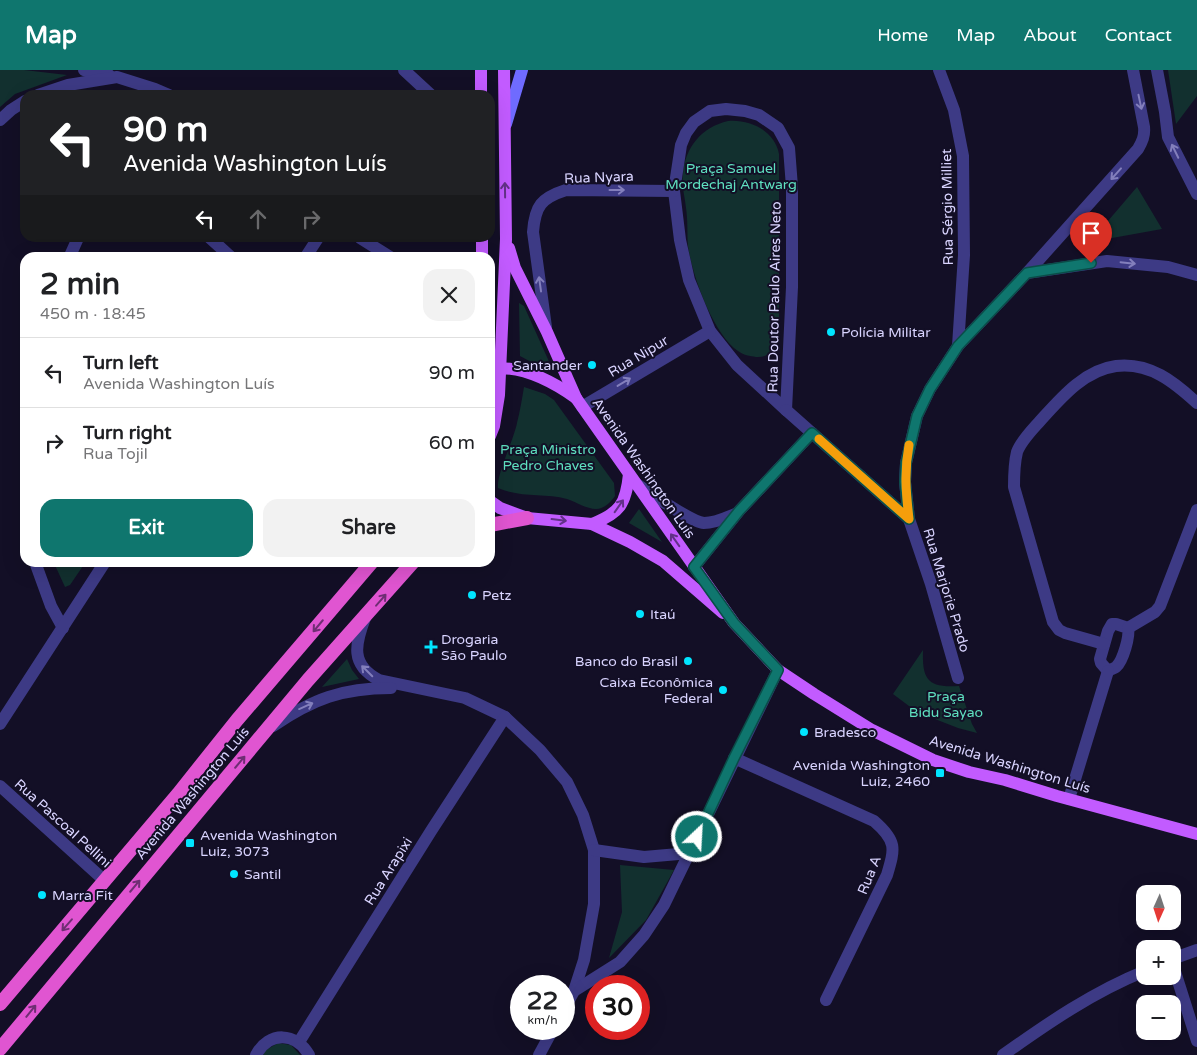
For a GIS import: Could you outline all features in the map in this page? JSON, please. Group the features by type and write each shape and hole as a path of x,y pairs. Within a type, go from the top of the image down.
{"highway":[{"path":"495,525 527,518"},
{"name":"Avenida Washington Luís","path":"1,1002 105,881 237,720 368,567"},
{"name":"Avenida Washington Luís","path":"0,1048 308,680 409,567"}],"main road":[{"path":"481,70 482,90"},
{"path":"495,420 499,395 495,368 506,238 504,70"},
{"path":"504,131 522,70"},
{"path":"506,238 515,268 579,402"},
{"name":"Avenida Washington Luís","path":"495,368 522,371 542,378 560,387 579,402 734,623"},
{"path":"592,524 611,515 623,503 632,478"},
{"name":"Avenida Washington Luís","path":"495,505 527,518 592,524 630,542 663,561 734,623 778,670 853,719 910,750 969,772 1005,780 1197,834"}],"street":[{"path":"84,70 117,77 155,90"},
{"path":"404,70 426,90"},
{"name":"Rua Sérgio Milliet","path":"940,70 954,110 963,156 964,255 958,346"},
{"name":"Rua Marjorie Prado","path":"958,678 931,584 909,519 905,482 906,463 917,416 930,389 958,346 1027,273 1138,149 1145,135 1133,70"},
{"path":"1156,70 1168,137 1197,194"},
{"path":"53,90 68,85 117,77"},
{"path":"0,120 20,104"},
{"name":"Rua Doutor Paulo Aires Neto","path":"786,410 792,288 792,187 789,148 778,128 759,114 726,109 710,112 694,122 686,133 681,145 674,191 680,240 689,280 710,330 737,365 786,410 909,519"},
{"name":"Rua Nyara","path":"547,332 533,232 534,217 541,202 550,195 566,190 674,191"},
{"path":"214,242 225,252"},
{"path":"366,242 382,252"},
{"path":"1027,273 1107,261 1168,268 1197,275"},
{"name":"Rua Nipur","path":"579,402 710,330"},
{"path":"1104,644 1065,633 1056,627 1053,622 1014,487 1014,471 1018,451 1030,432 1061,398 1078,383 1100,371 1116,366 1141,368 1160,375 1175,383 1197,403"},
{"path":"694,567 739,511 812,433"},
{"path":"632,478 690,518 702,523 723,519 739,511"},
{"path":"1108,671 1101,663 1100,658 1108,631 1112,624 1128,628 1155,612 1160,606 1197,510"},
{"path":"37,567 51,606 63,628"},
{"path":"0,724 102,567"},
{"path":"365,618 358,637 357,652 362,667 369,675 379,680 411,688 465,698 505,717 540,750 567,782 583,815 594,850 594,904 584,960 575,988"},
{"path":"1108,671 1116,668 1120,662 1128,639 1128,628"},
{"path":"575,990 620,962 638,942 664,905 778,670"},
{"path":"1069,799 1108,671"},
{"path":"265,732 296,711 321,699 349,690 411,688"},
{"name":"Rua Arapixi","path":"299,1042 505,717"},
{"name":"Rua A","path":"734,758 874,822 890,838 893,855 886,876 826,1000"},
{"name":"Rua Pascoal Pellini","path":"0,786 105,881"},
{"path":"594,850 644,858 690,853"},
{"path":"1181,957 1197,950"},
{"path":"1003,1055 1066,1011 1136,975"},
{"path":"1180,985 1197,1041"},
{"path":"256,1055 266,1042 282,1037 291,1038 299,1042 309,1055"},
{"path":"539,1055 547,1040"}],"green space":[{"path":"0,70 24,70 67,75 26,90 20,90 20,92 15,94 0,107"},
{"path":"1168,70 1197,70 1197,96 1176,124"},
{"name":"Praça Samuel Mordechaj Antwarg","path":"728,121 745,122 760,128 772,139 777,146 779,154 779,337 771,352 761,357 749,356 740,352 720,332 699,287 688,246 687,213 682,182 684,164 691,147 703,133"},
{"path":"1137,187 1162,229 1090,242"},
{"path":"519,303 524,306 551,366 548,371 520,356"},
{"name":"Praça Ministro Pedro Chaves","path":"524,387 545,394 554,400 614,483 615,496 607,505 599,509 593,509 567,499 515,493 498,488 500,475 515,430"},
{"path":"639,509 662,542 629,523"},
{"path":"56,567 82,567 70,585 65,587"},
{"name":"Praça Bidu Sayao","path":"923,650 924,669 929,680 940,685 959,686 977,733 958,728 917,712 893,694"},
{"path":"347,659 359,679 322,687"},
{"path":"620,865 674,870 646,920 609,958 622,912"},
{"path":"278,1043 291,1045 300,1055 263,1055 266,1050"}],"slow traffic":[{"path":"819,439 909,519 905,482 909,445"}],"place":[{"name":"Polícia Militar","path":"831,332"},
{"name":"Santander","path":"592,365"},
{"name":"Petz","path":"472,595"},
{"name":"Itaú","path":"640,614"},
{"name":"Drogaria São Paulo","path":"431,647"},
{"name":"Banco do Brasil","path":"688,661"},
{"name":"Caixa Econômica Federal","path":"723,690"},
{"name":"Bradesco","path":"804,732"},
{"name":"Avenida Washington Luiz, 2460","path":"940,773"},
{"name":"Avenida Washington Luiz, 3073","path":"190,843"},
{"name":"Santil","path":"234,874"},
{"name":"Marra Fit","path":"42,895"}],"route":[{"path":"697,837 778,670 734,623 694,567 739,511 812,433 909,519 905,482 909,444 917,416 930,389 958,346 1027,273 1091,263"}]}
